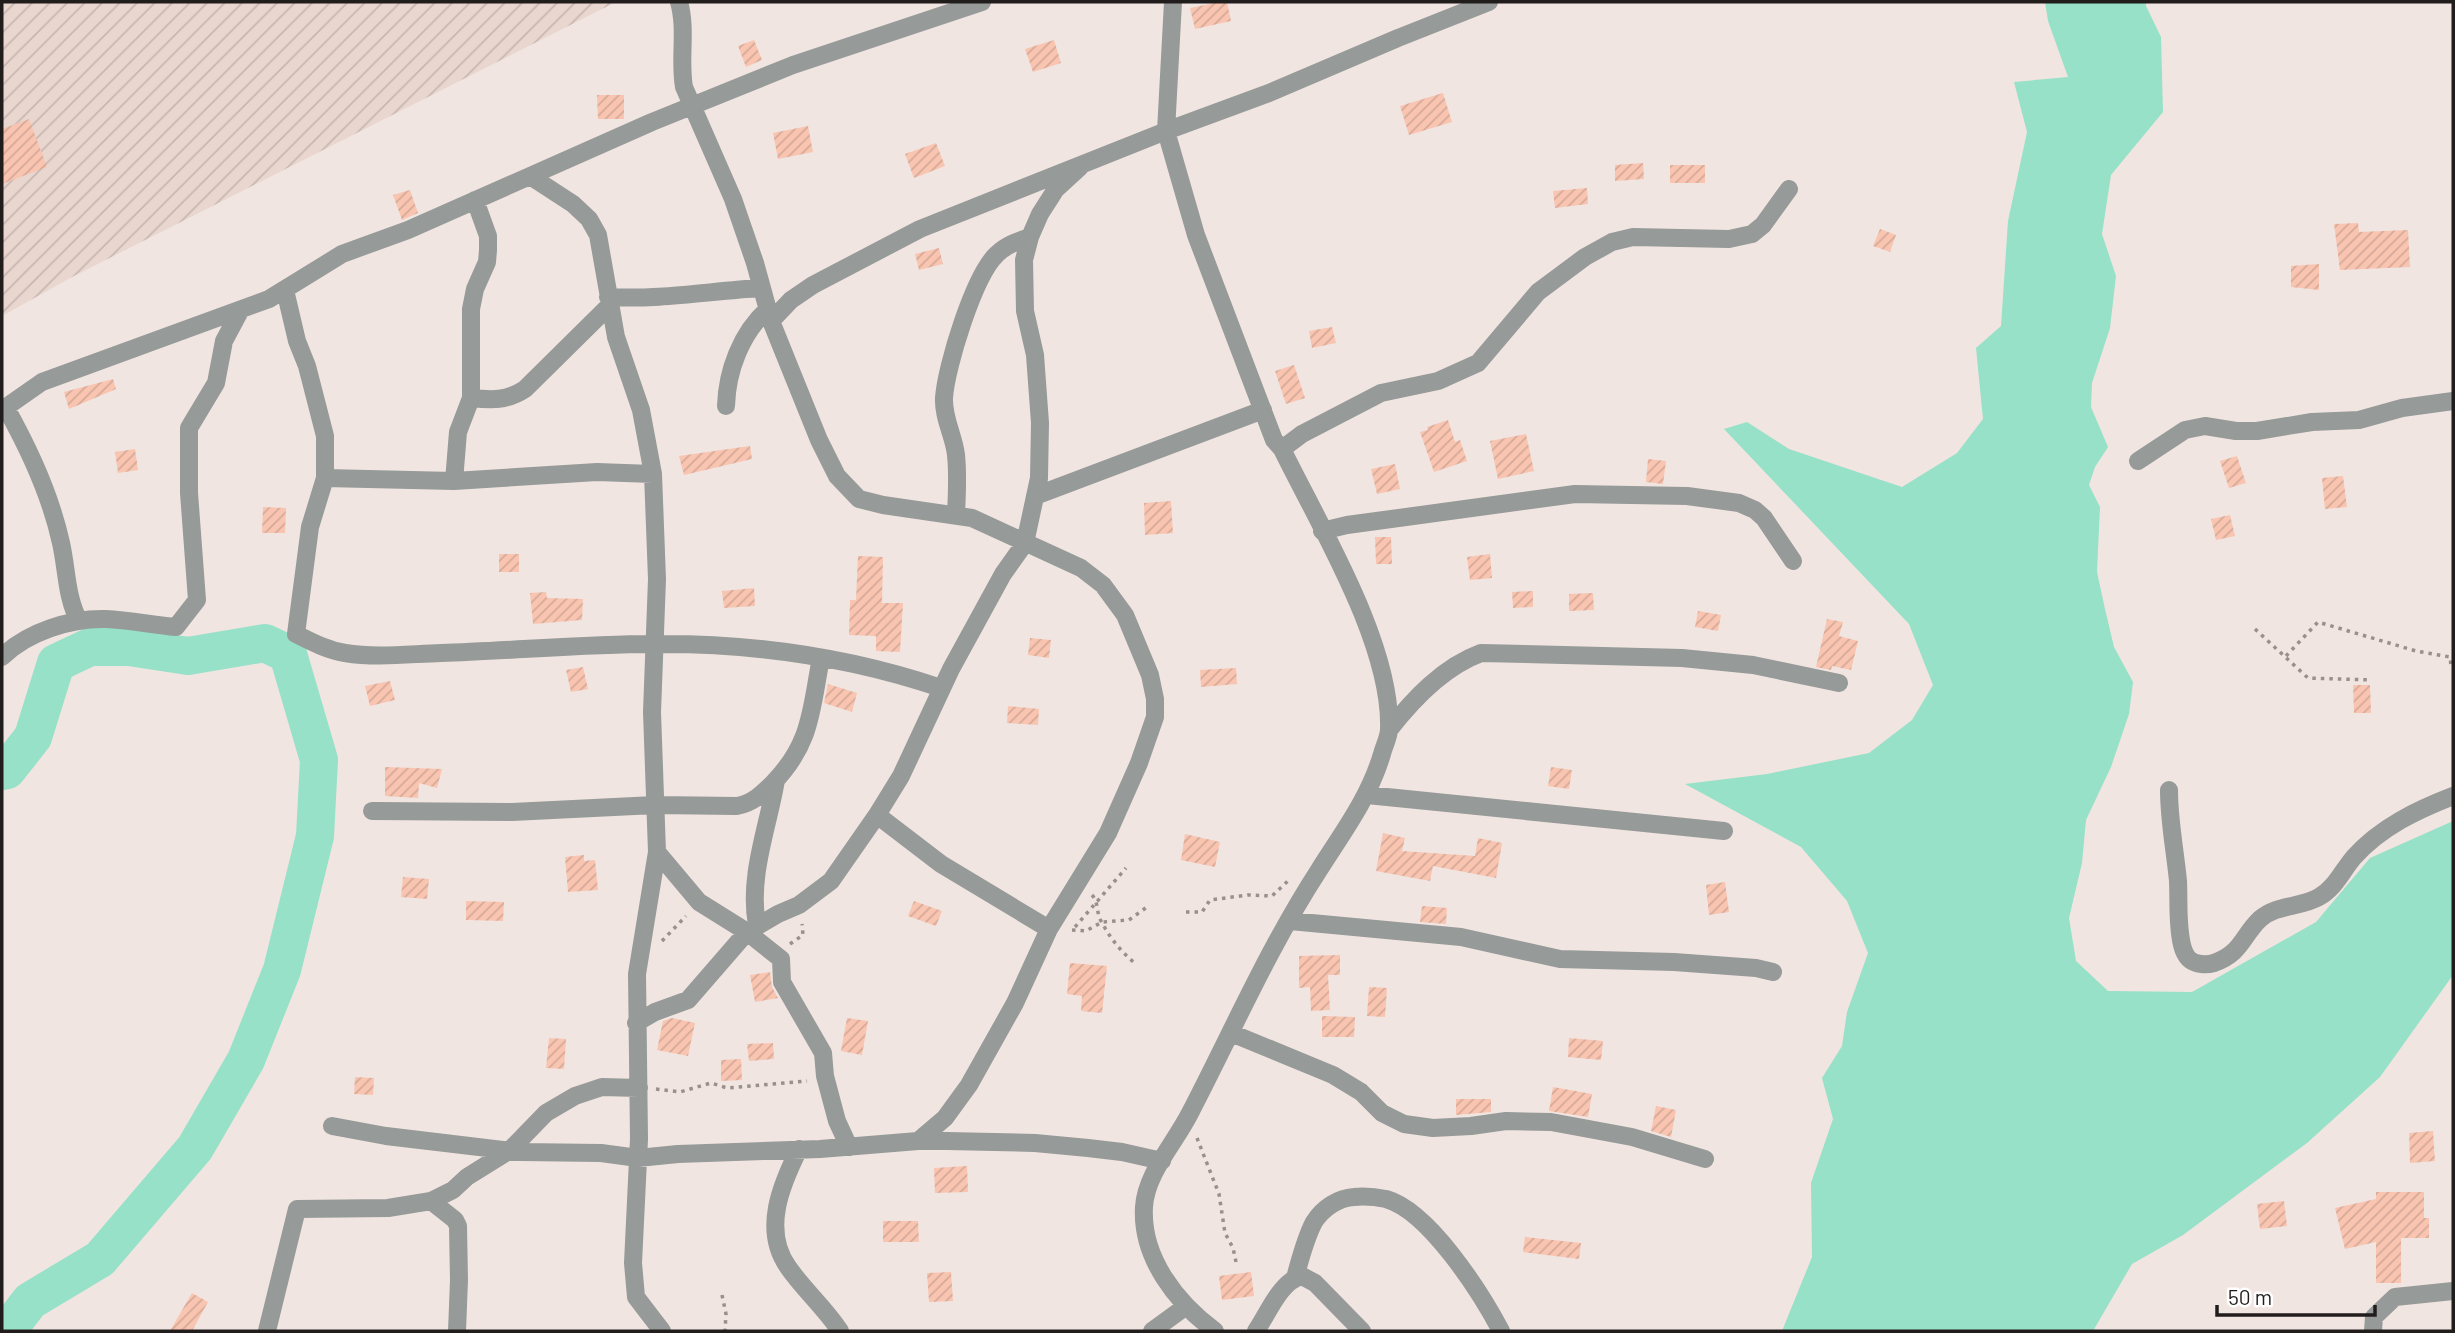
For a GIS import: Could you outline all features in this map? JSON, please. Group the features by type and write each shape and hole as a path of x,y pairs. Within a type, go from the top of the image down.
{"street":[{"path":"79,621 70,597 56,524 26,446 4,409 42,382 240,311 285,290 342,254 408,230 793,65 982,2"},
{"path":"1173,2 1166,131 1196,235 1274,440 1282,449 1351,587 1377,654 1389,730"},
{"path":"726,406 726,389 737,356 755,320 769,315 813,285 888,245 995,198 1269,93 1398,37 1489,2"},
{"path":"682,5 681,72 691,107 733,199 769,315 819,440 837,476 859,499 883,505 956,514 995,527 1081,568 1103,585 1125,615 1150,674 1155,717 1139,763 1108,833 1077,882 1057,933 1014,1003 969,1085 946,1118 918,1141"},
{"path":"636,1023 655,1012 688,1000 752,929 799,905 831,881 877,815 905,768 941,688 1009,565 1025,543 1039,478 1040,423 1035,355 1025,311 1024,260 1040,214 1056,189 1080,167"},
{"path":"530,176 573,204 589,219 598,235 620,350 641,410 653,474 657,579 652,712 657,852 637,974 636,1023 645,1087 638,1158 633,1263 636,1297 662,1331"},
{"path":"1282,449 1302,434 1381,393 1438,381 1478,363 1538,292 1586,257 1612,242 1633,237 1729,239 1752,234 1763,225 1789,189"},
{"path":"454,481 458,432 471,398 471,309 475,289 487,262 488,250 488,236 475,200"},
{"path":"956,514 956,455 943,400 947,371 982,274 996,254 1014,242 1030,237"},
{"path":"471,398 502,399 513,397 525,389 609,301 710,290 761,288"},
{"path":"285,290 325,436 325,478 310,527 296,634 321,647 346,653 414,655 655,644 752,648 878,669 941,688"},
{"path":"2,657 24,639 79,621 104,619 176,627 197,600 189,492 189,428 216,383 224,341 240,311"},
{"path":"2138,461 2185,430 2205,426 2257,431 2312,422 2359,420 2402,408 2452,403"},
{"path":"1035,496 1262,410"},
{"path":"325,478 454,481 597,472 653,474"},
{"path":"1322,531 1347,525 1563,495 1687,496 1738,503 1755,510 1764,518 1793,561"},
{"path":"1215,1331 1185,1307 1153,1257 1144,1208 1150,1180 1189,1116 1249,993 1318,871 1367,794 1389,730 1405,709 1463,659 1481,653 1682,658 1753,665 1839,683"},
{"path":"372,811 512,812 655,805 750,804 793,760 807,732 813,715 821,658"},
{"path":"752,929 758,861 776,780"},
{"path":"2169,790 2182,947 2189,960 2199,964 2213,963 2240,947 2259,920 2269,912 2317,898 2333,886 2355,857 2382,831 2422,807 2453,796"},
{"path":"1367,794 1724,831"},
{"path":"877,815 941,864 1057,933"},
{"path":"657,852 699,902 752,929 781,959 782,982 823,1053 825,1076 837,1121 849,1147"},
{"path":"1290,921 1461,937 1560,959 1674,962 1756,968 1773,972"},
{"path":"1231,1033 1333,1075 1361,1092 1382,1113 1404,1124 1433,1128 1506,1121 1551,1122 1632,1137 1705,1159"},
{"path":"267,1331 297,1209 388,1208 431,1201 453,1190 467,1177 510,1150 546,1114 575,1096 602,1087 645,1087"},
{"path":"332,1126 386,1136 510,1150 601,1153 638,1158 918,1141 1035,1143 1122,1152 1162,1161"},
{"path":"799,1149 785,1177 776,1213 775,1234 780,1254 789,1268 840,1331"},
{"path":"1256,1331 1281,1292 1295,1278 1315,1221 1326,1207 1344,1198 1363,1196 1388,1200 1408,1211 1442,1243 1465,1271 1501,1331"},
{"path":"431,1201 455,1220 458,1226 457,1331"},
{"path":"1295,1278 1302,1276 1315,1283 1362,1331"},
{"path":"2373,1331 2374,1317 2395,1297 2453,1291"},
{"path":"1152,1331 1185,1307"}],"path":[{"path":"2286,656 2318,622 2416,651 2450,657 2453,667"},
{"path":"2255,629 2308,678 2371,680"},
{"path":"1072,930 1126,868"},
{"path":"1186,912 1202,912 1210,900 1248,895 1272,896 1292,876 1318,871"},
{"path":"1077,882 1097,901 1102,922 1119,949 1136,964"},
{"path":"657,948 699,902"},
{"path":"781,959 781,951 803,935 799,905"},
{"path":"1057,933 1086,931 1102,922 1129,920 1147,907"},
{"path":"645,1087 680,1092 711,1083 727,1088 814,1080 825,1076"},
{"path":"1189,1116 1219,1194 1225,1234 1233,1248 1236,1262"},
{"path":"722,1295 726,1314 725,1331"}],"shaded area":[{"path":"2,2 616,2 74,276 2,316"},
{"path":"2045,2 2146,2 2161,37 2163,112 2111,175 2102,234 2116,276 2110,328 2092,383 2091,407 2108,447 2095,467 2089,485 2100,507 2097,572 2105,609 2114,647 2133,682 2129,714 2111,767 2086,820 2082,863 2069,918 2076,961 2108,991 2192,992 2316,922 2370,858 2453,821 2453,975 2380,1077 2307,1143 2183,1235 2132,1264 2093,1331 1782,1331 1812,1257 1811,1183 1833,1119 1822,1078 1842,1046 1847,1012 1868,953 1847,901 1801,847 1685,784 1767,774 1869,753 1912,720 1933,685 1909,624 1724,429 1747,422 1789,449 1902,487 1957,453 1983,419 1976,348 2001,326 2008,221 2027,132 2014,82 2068,77 2048,21"}],"building":[{"path":"1227,2 1231,21 1195,29 1190,8"},
{"path":"754,40 762,60 746,67 738,46"},
{"path":"1054,40 1061,63 1033,72 1025,49"},
{"path":"1443,93 1452,122 1409,135 1400,106"},
{"path":"597,95 624,95 624,119 598,119"},
{"path":"29,119 47,167 2,184 2,129"},
{"path":"808,126 813,152 778,159 773,133"},
{"path":"936,143 945,166 914,178 905,154"},
{"path":"1643,163 1644,179 1615,181 1615,165"},
{"path":"1670,165 1705,165 1705,183 1670,183"},
{"path":"1587,188 1588,204 1555,208 1553,191"},
{"path":"410,190 418,213 402,220 393,195"},
{"path":"2358,223 2359,232 2408,230 2410,267 2340,270 2334,224"},
{"path":"1880,229 1896,235 1890,252 1873,246"},
{"path":"939,248 943,264 919,270 915,254"},
{"path":"2319,264 2319,290 2291,287 2291,266"},
{"path":"1332,327 1336,343 1312,348 1309,331"},
{"path":"1294,365 1305,398 1286,404 1275,371"},
{"path":"113,379 116,389 69,409 64,392"},
{"path":"1448,420 1455,442 1460,440 1467,461 1434,472 1420,432"},
{"path":"1526,434 1534,471 1498,479 1490,441"},
{"path":"750,446 752,459 684,475 679,456"},
{"path":"135,449 138,470 118,473 115,452"},
{"path":"2237,456 2246,483 2229,488 2220,461"},
{"path":"1648,459 1666,461 1663,484 1646,482"},
{"path":"1395,464 1400,489 1377,494 1371,469"},
{"path":"2343,476 2347,507 2325,509 2322,478"},
{"path":"1171,501 1173,533 1145,535 1144,503"},
{"path":"263,507 286,508 285,533 262,533"},
{"path":"2230,515 2235,536 2216,540 2211,519"},
{"path":"1375,537 1391,537 1392,564 1376,564"},
{"path":"499,554 519,554 519,572 499,572"},
{"path":"1490,554 1492,578 1470,580 1467,557"},
{"path":"858,556 883,557 882,603 903,603 900,652 876,651 876,636 849,635 850,600 856,600"},
{"path":"754,588 755,606 724,608 722,591"},
{"path":"1533,591 1533,607 1513,608 1512,592"},
{"path":"546,592 547,598 583,599 582,620 533,624 530,593"},
{"path":"1593,593 1594,610 1569,611 1569,594"},
{"path":"1698,611 1721,615 1718,631 1695,627"},
{"path":"1827,619 1843,622 1839,636 1858,641 1851,670 1832,666 1831,670 1816,667"},
{"path":"1030,638 1051,640 1049,658 1028,655"},
{"path":"583,667 588,689 571,692 566,670"},
{"path":"1236,668 1237,684 1201,687 1200,670"},
{"path":"390,681 395,700 370,706 365,686"},
{"path":"828,684 857,693 852,712 824,703"},
{"path":"2353,685 2370,685 2371,713 2354,713"},
{"path":"1008,706 1039,709 1038,725 1007,723"},
{"path":"385,767 442,769 437,788 419,783 418,798 385,796"},
{"path":"1551,767 1572,770 1569,789 1548,786"},
{"path":"1383,833 1405,838 1402,851 1475,856 1478,838 1502,843 1496,878 1433,866 1430,881 1376,871"},
{"path":"1185,834 1220,842 1215,867 1181,860"},
{"path":"584,855 584,861 595,860 598,890 568,892 565,857"},
{"path":"403,877 429,879 427,899 401,897"},
{"path":"1725,882 1729,912 1709,915 1706,885"},
{"path":"466,901 504,902 503,921 466,920"},
{"path":"914,901 942,911 936,926 908,916"},
{"path":"1422,906 1447,908 1446,924 1420,922"},
{"path":"1340,955 1340,975 1328,975 1330,1010 1311,1011 1310,987 1299,988 1299,956"},
{"path":"1070,963 1107,966 1102,1013 1081,1011 1082,996 1067,994"},
{"path":"770,972 772,987 778,998 755,1002 750,975"},
{"path":"1369,987 1387,988 1385,1017 1367,1016"},
{"path":"1322,1016 1355,1017 1354,1037 1322,1037"},
{"path":"672,1018 695,1023 688,1056 657,1050 663,1021"},
{"path":"847,1018 868,1021 862,1055 841,1051"},
{"path":"549,1038 566,1039 564,1069 546,1068"},
{"path":"1569,1038 1603,1041 1601,1060 1568,1057"},
{"path":"773,1043 774,1059 749,1061 747,1044"},
{"path":"741,1059 742,1080 721,1081 721,1060"},
{"path":"355,1077 374,1078 373,1095 354,1094"},
{"path":"1553,1087 1592,1094 1588,1117 1549,1111"},
{"path":"1456,1099 1491,1099 1491,1112 1456,1115"},
{"path":"1656,1106 1676,1110 1671,1137 1651,1131"},
{"path":"2433,1131 2435,1161 2410,1163 2409,1133"},
{"path":"967,1166 968,1192 935,1193 934,1168"},
{"path":"2376,1192 2424,1192 2424,1218 2429,1218 2429,1238 2401,1238 2401,1283 2376,1283 2376,1242 2345,1249 2335,1208 2376,1199"},
{"path":"2284,1201 2287,1226 2260,1229 2257,1204"},
{"path":"883,1221 918,1221 919,1242 883,1242"},
{"path":"1525,1237 1581,1243 1579,1259 1523,1252"},
{"path":"951,1272 953,1301 929,1302 927,1273"},
{"path":"1251,1272 1254,1296 1222,1300 1219,1276"},
{"path":"192,1293 208,1302 192,1331 170,1331"}],"waterway":[{"path":"2,771 7,770 33,737 56,663 90,647 129,647 188,656 265,643 288,654 319,760 315,836 282,970 246,1060 195,1148 100,1259 30,1301 7,1331"}]}
